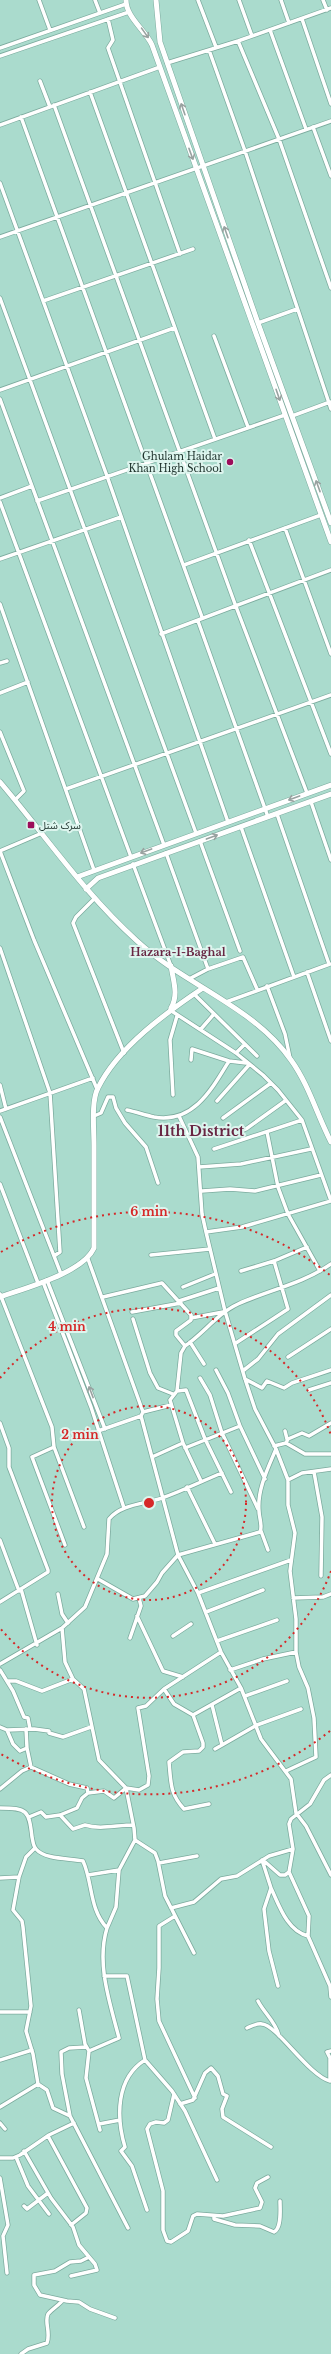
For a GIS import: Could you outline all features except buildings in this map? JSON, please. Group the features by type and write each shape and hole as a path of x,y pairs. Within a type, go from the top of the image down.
{"main road":[{"path":"156,0 160,42 167,63 258,323 331,523"},
{"path":"126,2 129,12 148,35 331,542"},
{"path":"300,455 305,452"},
{"path":"0,782 86,889 136,941 189,979 226,1002 258,1026 290,1060 300,1074 328,1131 331,1142"},
{"path":"77,877 331,785"},
{"path":"86,889 98,878 133,864 331,794"},
{"path":"170,966 175,1001 170,1010"},
{"path":"0,1296 43,1282 88,1259 94,1248 94,1116 97,1089 109,1070 124,1053 170,1010 203,988"}],"street":[{"path":"39,0 50,30"},
{"path":"95,0 100,13"},
{"path":"198,0 216,47"},
{"path":"239,0 252,36"},
{"path":"281,0 289,23"},
{"path":"167,63 238,41 329,9 323,0"},
{"path":"0,48 100,13 126,2"},
{"path":"0,56 129,12"},
{"path":"302,19 331,104"},
{"path":"108,20 113,40 108,48 180,254"},
{"path":"270,30 306,129"},
{"path":"238,41 279,139 331,288"},
{"path":"209,50 245,151 297,309 330,402 331,409"},
{"path":"0,125 160,68"},
{"path":"40,81 52,106 91,205 235,604 307,793"},
{"path":"90,92 215,439"},
{"path":"20,117 58,217 82,288 202,617"},
{"path":"0,236 331,121"},
{"path":"313,127 331,176"},
{"path":"0,183 121,517 161,634 201,741 228,822"},
{"path":"43,301 116,277 193,249"},
{"path":"0,298 196,833"},
{"path":"258,323 297,309"},
{"path":"0,390 174,328"},
{"path":"214,336 248,427"},
{"path":"0,399 164,845"},
{"path":"292,416 330,402"},
{"path":"37,501 285,415"},
{"path":"0,498 32,486"},
{"path":"0,502 131,857"},
{"path":"184,565 216,552 321,515"},
{"path":"0,559 121,517"},
{"path":"285,528 331,654"},
{"path":"249,540 312,701 331,754"},
{"path":"161,634 198,621 202,617 235,604 331,570"},
{"path":"0,604 94,870"},
{"path":"198,621 268,817"},
{"path":"0,663 7,661"},
{"path":"0,693 28,682"},
{"path":"66,789 331,695"},
{"path":"0,732 24,791 15,800"},
{"path":"310,802 331,860"},
{"path":"226,1002 330,964 277,814"},
{"path":"241,827 294,977"},
{"path":"42,833 0,851 34,940 97,1089"},
{"path":"200,841 240,951"},
{"path":"166,853 208,969"},
{"path":"133,864 170,966"},
{"path":"95,898 78,914 73,923 124,1053"},
{"path":"0,948 50,1092 60,1252 54,1256"},
{"path":"189,979 208,969 243,957 257,990"},
{"path":"307,972 331,1041"},
{"path":"267,986 285,1034 290,1060"},
{"path":"194,994 257,1056"},
{"path":"170,1010 177,1016 201,1029 236,1053 271,1083 286,1100 302,1120 311,1149 331,1201 242,1227 206,1232"},
{"path":"201,1029 214,1014"},
{"path":"173,1095 170,1040 177,1016"},
{"path":"236,1053 244,1044"},
{"path":"191,1060 192,1049 229,1061 247,1064"},
{"path":"127,1110 154,1117 179,1116 198,1106 207,1097 229,1061"},
{"path":"217,1101 247,1064"},
{"path":"0,1111 93,1078"},
{"path":"223,1118 271,1083"},
{"path":"0,1085 6,1109"},
{"path":"94,1116 101,1113 108,1097 113,1097 116,1108 125,1123 146,1147 158,1183"},
{"path":"234,1134 246,1129 286,1100"},
{"path":"179,1116 194,1148 199,1167 202,1191 202,1214 224,1312 236,1343 244,1370 245,1379 255,1409 275,1448 288,1480 288,1505 295,1533 290,1571 296,1619 296,1652 299,1667 308,1688 316,1758 286,1771"},
{"path":"0,1117 61,1274"},
{"path":"214,1149 302,1120"},
{"path":"267,1132 278,1187 288,1214 320,1271"},
{"path":"199,1167 241,1164 311,1149"},
{"path":"202,1191 230,1189 255,1191 278,1187 321,1175"},
{"path":"0,1184 78,1357 105,1429"},
{"path":"241,1271 307,1247"},
{"path":"151,1255 210,1249"},
{"path":"88,1259 103,1297 142,1414 178,1555 198,1593 221,1652 245,1696 261,1739 291,1779 296,1813 309,1831 331,1875"},
{"path":"236,1343 288,1309 274,1260"},
{"path":"184,1346 180,1342 176,1331 191,1318 224,1312 320,1271 331,1264"},
{"path":"183,1288 215,1274"},
{"path":"43,1282 98,1431 124,1508"},
{"path":"103,1297 162,1283 180,1302 191,1318"},
{"path":"132,1312 180,1302 219,1288"},
{"path":"244,1370 258,1359 278,1334 331,1295"},
{"path":"0,1296 52,1427 54,1447 84,1527"},
{"path":"201,1481 183,1443 170,1400 175,1393 181,1353 184,1346 224,1312"},
{"path":"133,1319 150,1373 158,1388 175,1393 186,1390 205,1439 231,1492"},
{"path":"288,1357 331,1329"},
{"path":"190,1342 204,1364"},
{"path":"72,1359 78,1357"},
{"path":"216,1370 228,1392 240,1426 265,1479"},
{"path":"245,1379 262,1388 267,1381 284,1388 292,1383 331,1370"},
{"path":"200,1378 215,1408 222,1433 259,1510"},
{"path":"309,1390 331,1383"},
{"path":"98,1431 142,1414 171,1405"},
{"path":"0,1423 9,1448 9,1467 48,1570 48,1572 0,1602"},
{"path":"268,1550 261,1531 259,1510 269,1462 275,1448 302,1433 308,1436 331,1423"},
{"path":"185,1448 240,1426"},
{"path":"285,1431 287,1441 306,1454 331,1454"},
{"path":"152,1457 183,1443"},
{"path":"54,1447 32,1457 65,1545"},
{"path":"288,1480 295,1475 331,1469"},
{"path":"314,1472 322,1517 321,1576"},
{"path":"0,1664 37,1645 62,1628 85,1606 98,1579 107,1554 109,1519 124,1508 163,1498 222,1473"},
{"path":"187,1487 215,1544"},
{"path":"98,1579 132,1599 145,1596 157,1582 162,1572 178,1555 261,1531"},
{"path":"0,1540 20,1590 37,1645"},
{"path":"198,1593 291,1560"},
{"path":"206,1612 262,1590"},
{"path":"58,1594 62,1614 68,1623"},
{"path":"293,1598 330,1595"},
{"path":"130,1638 141,1606 138,1598"},
{"path":"137,1616 163,1671 183,1677"},
{"path":"217,1641 277,1620"},
{"path":"173,1636 191,1624"},
{"path":"62,1628 65,1662 73,1679 84,1689 90,1727 99,1760 126,1788 135,1840 119,1870 116,1907 102,1944 106,1992 120,2038 89,2051"},
{"path":"29,1817 41,1812 46,1816 60,1815 77,1808 82,1798 88,1793 104,1791 114,1798 126,1788 139,1790 148,1786 149,1776 138,1708 146,1706 164,1689 221,1652"},
{"path":"230,1670 263,1659 296,1652"},
{"path":"0,1670 7,1681 24,1717 28,1718 27,1748 31,1767"},
{"path":"7,1681 16,1681 42,1691 73,1679"},
{"path":"245,1696 287,1681"},
{"path":"193,1716 241,1688"},
{"path":"164,1689 174,1704 193,1716 203,1743 203,1747 199,1751 183,1752 169,1762 174,1798 184,1809 209,1804"},
{"path":"212,1705 222,1745"},
{"path":"216,1749 256,1725 301,1708"},
{"path":"0,1727 6,1730 28,1729 49,1731 50,1733 63,1737 90,1727"},
{"path":"6,1730 20,1751 27,1748"},
{"path":"0,1790 22,1771 31,1767 69,1784 87,1788 88,1793"},
{"path":"331,1775 324,1780 305,1810 296,1813 289,1824 293,1849 289,1872 309,1916 308,1936 330,1986 331,1997"},
{"path":"0,1808 22,1809 29,1817 35,1848"},
{"path":"60,1815 73,1829 85,1825 96,1828 107,1825 133,1825"},
{"path":"135,1840 155,1853 159,1863 165,1896 194,1953"},
{"path":"35,1848 58,1858 83,1861 88,1875 92,1899 100,1921 107,1928"},
{"path":"35,1848 26,1857 16,1885 13,1910 22,1921 23,1927 31,2006 26,2031 32,2050 38,2084 48,2090 53,2108 70,2116"},
{"path":"171,1908 194,1902 221,1879 237,1876 262,1860 293,1849"},
{"path":"159,1863 197,1856"},
{"path":"262,1860 280,1874 285,1875 289,1872"},
{"path":"262,1860 270,1888 280,1910 293,1927 302,1934 308,1936"},
{"path":"88,1875 119,1870"},
{"path":"0,1878 19,1877"},
{"path":"270,1888 264,1909 269,1951 278,1986"},
{"path":"176,1916 159,1926 157,2007 162,2029 195,2098"},
{"path":"104,1976 127,1976 145,2060 174,2094 208,2157 217,2180"},
{"path":"258,2001 264,2013 275,2025 280,2037"},
{"path":"79,2010 86,2047 89,2051 86,2078 100,2130"},
{"path":"0,2012 30,2012"},
{"path":"247,2028 262,2024 266,2025 280,2037 296,2056 321,2076 330,2081 330,2059 327,2052 331,2051"},
{"path":"86,2047 68,2048 61,2052 62,2074 70,2116 128,2228"},
{"path":"0,2060 32,2050"},
{"path":"145,2060 137,2065 125,2082 120,2120 125,2147 121,2151 132,2166 147,2210"},
{"path":"180,2104 188,2103 195,2098 208,2069 214,2070 221,2090 227,2096 222,2109 224,2117 271,2147"},
{"path":"0,2107 38,2084"},
{"path":"174,2094 168,2120 164,2123 156,2122 150,2124 148,2129 163,2191 164,2236 171,2242 185,2234 197,2214 223,2216 260,2208 262,2202 255,2188 257,2183 268,2177"},
{"path":"99,2124 120,2120"},
{"path":"0,2123 5,2129"},
{"path":"0,2158 16,2157 48,2136 74,2123"},
{"path":"48,2136 87,2208 86,2213 72,2225"},
{"path":"24,2151 48,2193 72,2225 79,2245 89,2256 97,2270 71,2276"},
{"path":"16,2157 28,2186 49,2214"},
{"path":"0,2178 1,2199 8,2225 3,2236 7,2273"},
{"path":"24,2206 27,2209 48,2193"},
{"path":"214,2216 214,2219 220,2223 260,2226 274,2232 279,2226 280,2201"},
{"path":"89,2256 81,2260 70,2262 55,2271 39,2273 32,2278 34,2285 40,2295 62,2301 79,2302 90,2309 114,2318"},
{"path":"21,2354 28,2349 47,2343 50,2334 47,2320 48,2315 62,2301"}],"place":[{"name":"Ghulam Haidar Khan High School","path":"230,462"},
{"name":"سرک شتل","path":"31,825"}],"district":[{"name":"Hazara-I-Baghal","path":"178,952"},
{"name":"11th District","path":"201,1131"}]}
